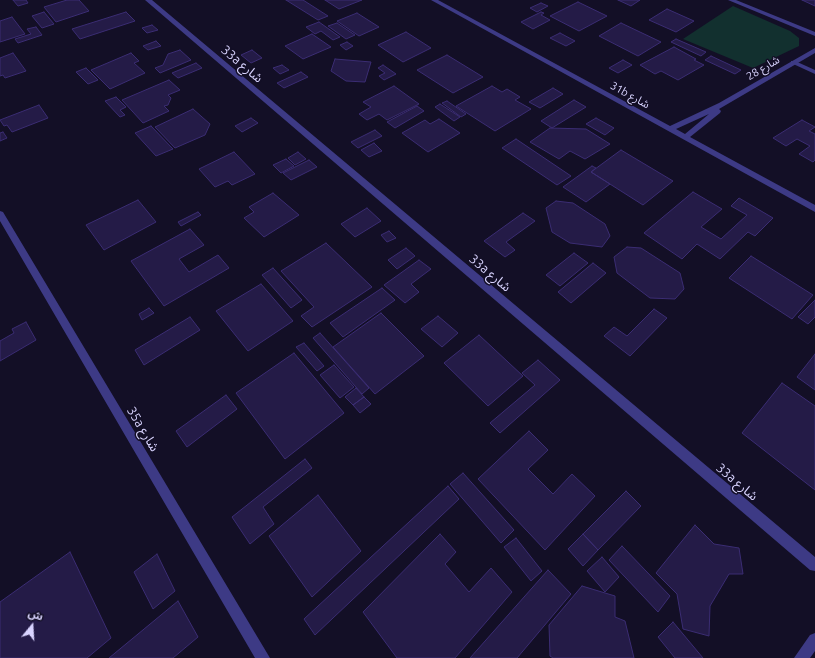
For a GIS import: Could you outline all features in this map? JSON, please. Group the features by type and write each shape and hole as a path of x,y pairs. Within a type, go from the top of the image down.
{"street":[{"name":"33a شارع","path":"148,0 815,565"},
{"name":"31b شارع","path":"434,0 815,208"},
{"path":"731,0 815,34"},
{"name":"شارع 28","path":"670,129 722,105 815,50"},
{"name":"شارع 28","path":"686,137 722,105"},
{"name":"35a شارع","path":"0,214 263,658"},
{"path":"801,658 815,640"}],"lane":[{"path":"793,62 815,72"}],"green space":[{"path":"733,6 790,31 799,38 799,46 753,68 683,39"}],"building":[{"path":"13,0 26,0 28,3 18,6"},
{"path":"67,0 79,0 89,11 56,22 44,7"},
{"path":"286,0 303,0 328,16 318,20"},
{"path":"325,0 362,0 339,9"},
{"path":"618,0 640,0 631,6"},
{"path":"802,0 815,0 815,6"},
{"path":"578,2 607,16 579,31 550,16"},
{"path":"541,3 548,6 537,12 530,8"},
{"path":"667,9 694,21 676,32 649,20"},
{"path":"44,12 54,24 42,28 32,16"},
{"path":"126,12 135,21 80,39 72,29"},
{"path":"541,12 544,13 541,15 550,20 533,29 521,22"},
{"path":"357,13 379,27 359,36 337,21"},
{"path":"12,17 25,34 0,42 0,21"},
{"path":"319,22 340,37 333,40 321,31 315,34 306,27"},
{"path":"337,23 355,35 346,39 328,26"},
{"path":"621,23 661,42 638,56 599,36"},
{"path":"152,25 158,30 147,33 142,28"},
{"path":"36,27 42,35 18,43 15,39 31,34 27,29"},
{"path":"406,32 431,48 403,62 378,45"},
{"path":"560,33 575,41 566,46 550,38"},
{"path":"312,34 331,47 303,59 285,46"},
{"path":"676,39 706,52 701,56 671,42"},
{"path":"156,41 161,46 148,50 143,46"},
{"path":"347,42 353,46 346,50 340,45"},
{"path":"674,47 704,65 678,80 661,71 655,74 640,65"},
{"path":"180,50 191,60 160,73 155,68 163,65 168,54"},
{"path":"252,50 262,58 251,63 241,55"},
{"path":"13,53 26,71 5,78 3,75 0,76 0,58"},
{"path":"131,53 139,61 134,63 145,73 110,89 91,70"},
{"path":"447,55 483,77 453,93 417,70"},
{"path":"711,56 741,70 735,74 705,60"},
{"path":"335,59 371,62 365,82 346,81 331,71"},
{"path":"623,60 632,65 618,73 609,68"},
{"path":"196,63 202,68 178,78 172,73"},
{"path":"282,65 289,70 280,74 273,68"},
{"path":"383,65 396,74 384,80 379,76 385,73 378,68"},
{"path":"86,68 98,80 88,84 76,72"},
{"path":"301,72 308,77 284,88 277,83"},
{"path":"169,80 180,90 168,95 171,98 168,105 164,106 169,111 143,123 122,100"},
{"path":"394,86 419,104 387,120 379,114 367,120 359,114 371,107 363,102"},
{"path":"492,86 502,92 507,89 520,97 515,100 531,109 495,131 456,106"},
{"path":"553,88 563,94 540,108 529,102"},
{"path":"116,97 126,107 120,110 125,115 120,117 105,101"},
{"path":"574,100 586,107 552,128 541,121"},
{"path":"447,101 466,114 461,117 442,103"},
{"path":"440,104 460,117 454,121 435,107"},
{"path":"39,105 48,118 12,132 7,125 4,126 0,120"},
{"path":"417,106 424,111 395,128 387,122"},
{"path":"193,109 210,124 205,135 175,148 155,127"},
{"path":"251,118 258,123 242,132 235,126"},
{"path":"596,118 614,128 605,135 586,124"},
{"path":"439,119 460,133 428,152 402,133 425,120 430,124"},
{"path":"802,120 815,127 809,131 815,134 815,160 813,162 799,154 810,146 797,139 786,146 773,138"},
{"path":"151,126 173,149 156,156 135,133"},
{"path":"550,128 586,129 610,144 585,159 570,151 559,159 530,142"},
{"path":"375,130 382,136 358,148 351,142"},
{"path":"3,132 7,138 0,141 0,133"},
{"path":"516,139 571,176 557,185 502,148"},
{"path":"374,143 382,151 369,157 361,150"},
{"path":"621,150 673,181 643,205 591,172"},
{"path":"234,152 255,174 232,185 228,181 215,187 199,169"},
{"path":"298,152 306,159 295,165 288,158"},
{"path":"286,159 294,166 281,173 273,165"},
{"path":"309,160 317,167 291,180 283,173"},
{"path":"592,166 596,168 591,172 610,184 586,202 563,187"},
{"path":"693,192 722,209 701,227 721,239 747,215 731,206 739,198 773,218 755,236 748,232 720,259 697,244 682,259 644,233"},
{"path":"273,193 299,215 264,237 244,218 254,212 249,207"},
{"path":"138,200 156,222 104,250 86,225"},
{"path":"556,201 573,203 605,224 610,236 602,247 570,243 552,232 546,208"},
{"path":"367,208 381,221 355,237 341,224"},
{"path":"198,212 201,215 181,226 178,222"},
{"path":"523,213 535,221 506,242 515,250 505,257 484,241"},
{"path":"190,229 204,245 179,259 189,272 218,255 229,268 164,306 131,261"},
{"path":"389,231 396,238 387,242 381,235"},
{"path":"326,243 372,287 312,327 301,316 314,307 281,271"},
{"path":"627,247 641,248 680,273 684,289 675,299 650,298 617,273 614,257"},
{"path":"406,248 415,256 397,269 388,260"},
{"path":"574,253 588,263 560,286 546,275"},
{"path":"751,256 813,295 792,319 729,278"},
{"path":"419,260 431,269 411,284 419,292 405,303 384,285"},
{"path":"593,263 606,273 571,303 558,292"},
{"path":"273,268 302,300 291,308 262,275"},
{"path":"261,284 293,321 248,351 216,311"},
{"path":"382,288 395,300 343,337 330,323"},
{"path":"815,300 815,317 808,324 798,317"},
{"path":"149,308 154,313 142,320 139,314"},
{"path":"654,309 667,318 630,356 604,336 614,327 627,336"},
{"path":"381,313 424,356 375,394 333,347"},
{"path":"438,316 458,333 442,347 421,329"},
{"path":"190,317 200,330 144,365 135,350"},
{"path":"26,322 36,340 0,361 0,341 14,333 12,329"},
{"path":"320,333 369,388 362,394 313,338"},
{"path":"479,335 523,376 488,406 444,363"},
{"path":"304,343 324,366 317,371 296,347"},
{"path":"294,353 344,413 285,459 236,393"},
{"path":"815,354 815,390 797,377"},
{"path":"538,360 560,380 500,433 490,423 535,385 522,373"},
{"path":"334,365 354,387 340,398 320,375"},
{"path":"782,383 815,406 815,490 742,433"},
{"path":"356,388 364,397 353,405 345,397"},
{"path":"226,395 237,409 187,447 176,431"},
{"path":"364,397 371,404 360,413 353,405"},
{"path":"529,431 548,450 528,469 553,494 572,474 595,496 545,550 478,479"},
{"path":"305,459 312,468 263,507 274,524 250,544 232,517"},
{"path":"463,473 514,530 501,543 450,484"},
{"path":"448,486 459,499 315,635 304,619"},
{"path":"626,491 641,506 598,550 583,534"},
{"path":"318,495 361,551 312,597 269,536"},
{"path":"695,525 714,544 739,548 743,574 729,574 710,606 709,636 683,629 677,594 656,573"},
{"path":"440,534 456,552 445,564 469,592 491,568 512,592 455,658 397,658 363,612"},
{"path":"583,534 598,550 583,566 568,549"},
{"path":"516,538 542,571 531,581 504,547"},
{"path":"622,546 670,596 658,612 609,560"},
{"path":"70,552 111,638 87,658 0,658 0,602"},
{"path":"157,554 175,591 153,609 134,572"},
{"path":"602,557 619,577 605,592 587,571"},
{"path":"548,570 571,594 517,658 470,658"},
{"path":"582,586 615,596 615,617 625,621 634,658 553,658 550,656 549,625"},
{"path":"178,601 198,637 173,658 109,658"},
{"path":"673,622 703,658 675,658 658,637"}]}
